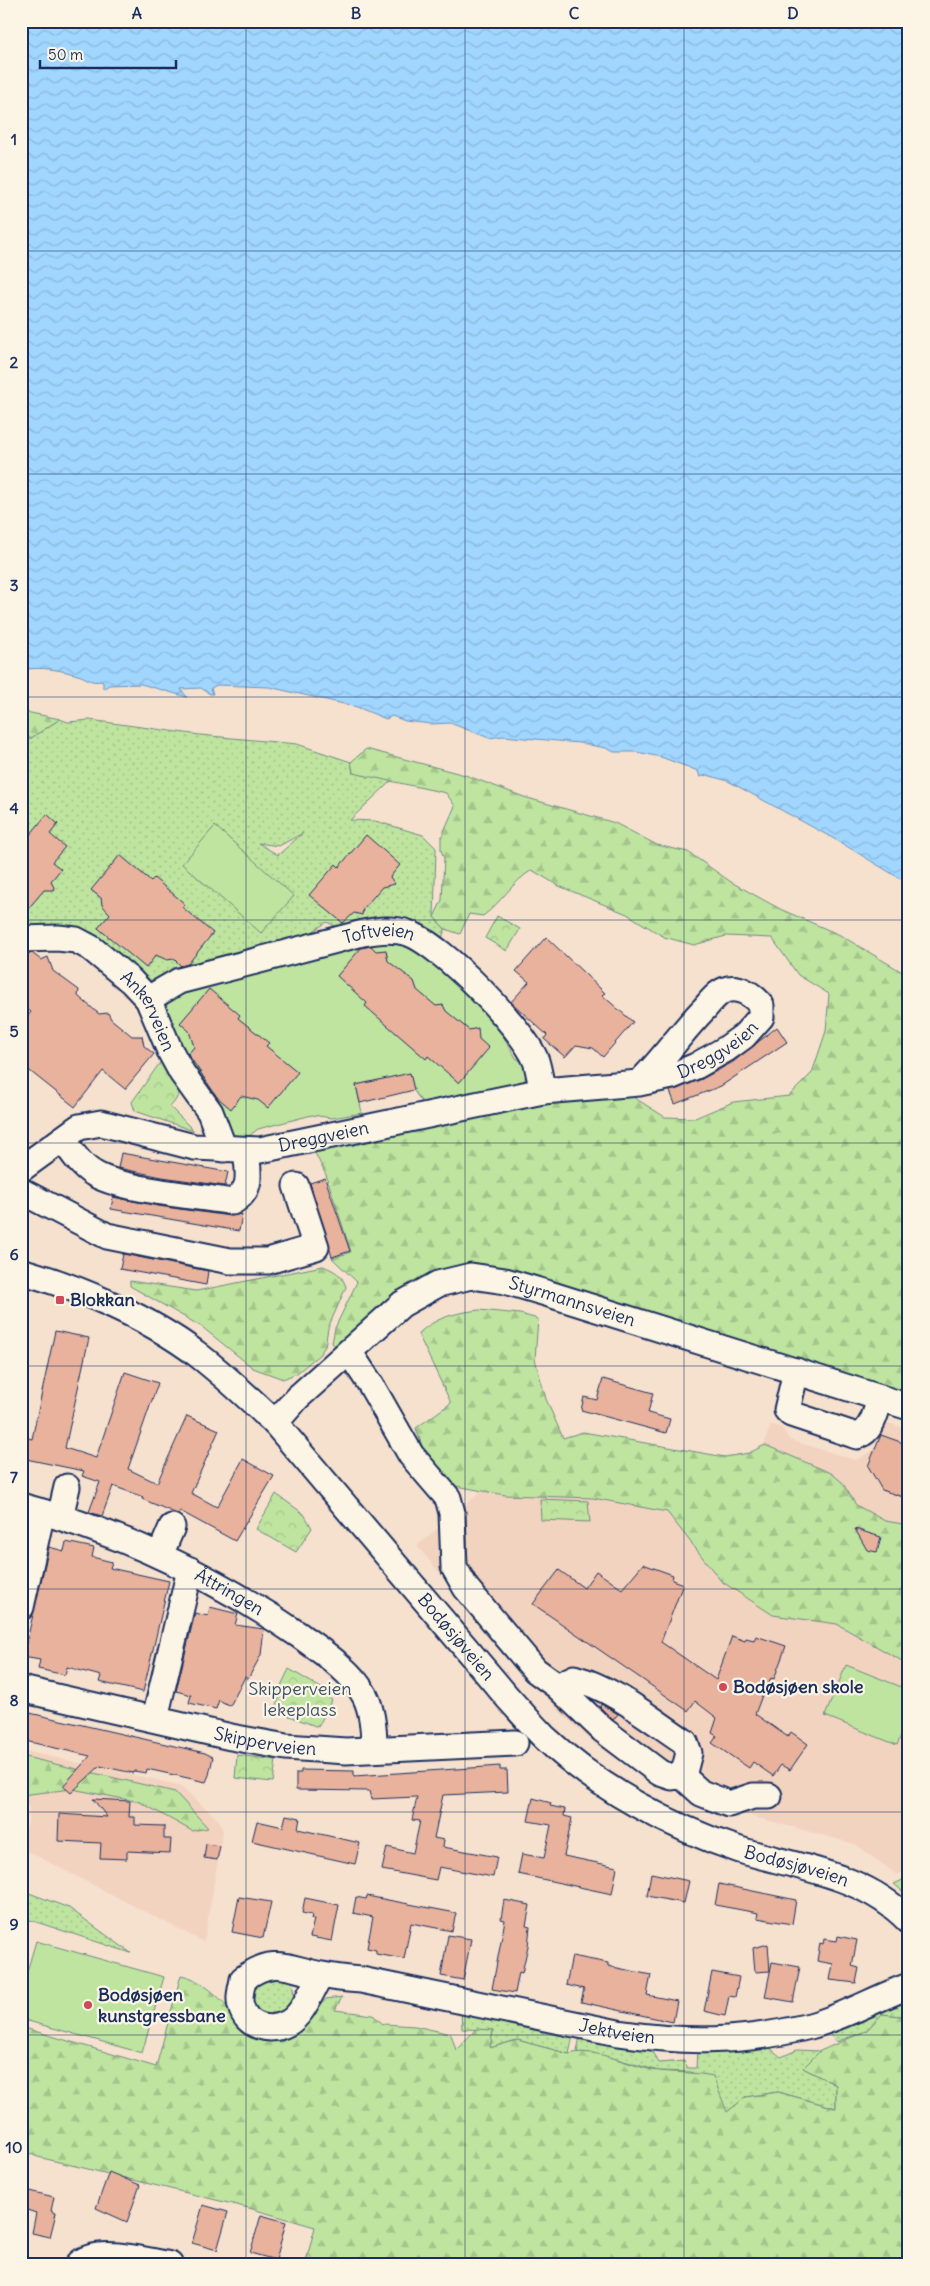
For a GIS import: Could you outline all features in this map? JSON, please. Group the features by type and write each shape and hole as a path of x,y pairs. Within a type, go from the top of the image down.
{"street":[{"name":"Toftveien","path":"148,999 179,981 363,932 379,930 408,933 438,951 502,1011 536,1061 543,1091"},
{"name":"Ankerveien","path":"21,938 76,940 91,948 131,981 148,999 170,1051 182,1073 235,1149 248,1188 242,1196 232,1202 113,1182 92,1173 77,1159 63,1138"},
{"name":"Dreggveien","path":"21,1169 79,1127 101,1123 194,1147 260,1150 543,1091 639,1083 672,1076 696,1066 726,1049 755,1025 761,1017 761,1005 745,991 725,990 715,997 681,1032 653,1070 639,1083"},
{"path":"21,1191 107,1236 230,1261 268,1261 316,1247 296,1186"},
{"name":"Bodøsjøveien","path":"21,1261 52,1280 142,1320 170,1336 197,1354 275,1423 508,1698 545,1737 590,1773 635,1803 685,1828 740,1850 834,1876 868,1889 896,1908 909,1921"},
{"name":"Bodøsjøveien","path":"21,1271 52,1280"},
{"name":"Styrmannsveien","path":"275,1423 298,1398 402,1304 438,1284 471,1276 505,1281 546,1293 909,1407"},
{"path":"350,1353 371,1385 411,1455 448,1498 452,1513 454,1567 466,1588 535,1670 557,1686 603,1730 660,1773 672,1777 681,1775 688,1764 690,1752 685,1742 615,1696 590,1683 574,1678 557,1686"},
{"path":"796,1371 787,1410 791,1414 857,1436 868,1430 880,1398"},
{"path":"21,1607 41,1512 67,1487"},
{"name":"Åttringen","path":"41,1512 160,1555 224,1587 273,1617 318,1648 366,1696 371,1713 374,1748"},
{"path":"160,1555 172,1527"},
{"path":"155,1718 190,1570"},
{"name":"Skipperveien","path":"21,1689 155,1718 231,1737 286,1747 346,1751 487,1733 514,1743"},
{"path":"681,1775 701,1793 729,1804 753,1796 769,1796"},
{"name":"Jektveien","path":"320,1975 361,1980 618,2033 661,2039 709,2042 759,2036 811,2026 909,1986"},
{"path":"78,2265 87,2258 99,2256 124,2257 170,2265"}],"shaded area":[{"path":"883,1421 909,1430 909,1575 764,1466 765,1441 771,1424 782,1428 790,1440 856,1460 875,1449"},
{"name":"Bodøsjøen skole","path":"525,1454 909,1576 909,1869 897,1875 855,1844 721,1808 640,1775 595,1744 562,1714 513,1661 417,1546"},
{"path":"21,1750 179,1785 219,1820 223,1831 204,1942 21,1848 21,1838 28,1823 29,1808 21,1797"}],"green space":[{"path":"21,711 60,719 31,738 21,738"},
{"path":"60,719 68,722 90,720 200,735 297,744 351,762 353,773 392,780 350,820 375,821 423,835 436,848 434,917 445,929 440,944 345,931 327,922 312,932 310,943 270,950 143,982 102,942 72,925 62,932 21,930 21,738 31,738","holes":["303,833 278,855 258,843 279,846"]},
{"path":"366,749 465,775 524,797 615,823 657,845 688,852 731,882 780,909 840,935 909,976 909,1398 518,1272 483,1264 440,1270 411,1284 395,1295 339,1349 332,1343 335,1328 357,1282 332,1258 351,1252 326,1175 314,1151 560,1099 630,1095 665,1117 695,1118 733,1102 789,1096 812,1073 826,1031 829,994 798,975 772,938 726,936 694,945 664,937 627,914 559,886 532,870 519,880 483,916 469,914 460,934 445,929 434,917 442,900 444,858 441,850 441,838 455,806 446,793 353,773 351,762"},
{"path":"215,826 294,896 261,933 182,864"},
{"path":"497,916 520,929 507,951 485,938"},
{"path":"397,935 500,1015 500,1031 516,1058 527,1065 524,1086 426,1108 414,1091 410,1074 356,1085 362,1113 332,1118 312,1115 258,1129 241,1142 230,1138 163,1012 174,993"},
{"path":"164,1057 176,1076 180,1088 176,1100 170,1107 194,1131 135,1111 132,1102"},
{"path":"323,1266 338,1274 346,1287 328,1328 325,1346 320,1354 297,1373 283,1379 253,1368 202,1327 130,1286 130,1281 196,1291"},
{"path":"479,1310 520,1314 538,1319 535,1359 546,1399 563,1438 583,1432 725,1457 749,1453 765,1445 831,1473 842,1482 856,1505 885,1521 909,1525 909,1665 837,1624 773,1615 721,1581 667,1512 593,1498 505,1495 456,1486 441,1468 425,1455 416,1428 451,1403 418,1334 446,1317"},
{"path":"276,1494 304,1514 312,1528 296,1552 256,1529"},
{"path":"540,1499 588,1501 590,1522 541,1520"},
{"path":"846,1665 909,1690 909,1717 897,1745 825,1716"},
{"name":"Skipperveien lekeplass","path":"289,1669 321,1688 319,1692 332,1700 318,1727 274,1710 280,1696 277,1694"},
{"path":"237,1755 276,1760 273,1782 235,1778"},
{"path":"21,1756 175,1792 208,1828 192,1831 140,1802 72,1789 21,1795"},
{"path":"909,1877 909,1897 894,1884"},
{"path":"21,1890 69,1908 131,1953 21,1917"},
{"name":"Bodøsjøen kunstgressbane","path":"36,1941 164,1977 142,2053 21,2019 21,1992"},
{"path":"181,1975 194,1979 213,1992 229,2008 249,2034 260,2041 282,2042 303,2026 326,1999 342,1997 335,2010 373,2015 383,2024 415,2026 451,2034 456,2050 476,2029 493,2030 490,2048 517,2040 569,2054 580,2052 602,2055 648,2069 713,2076 727,2112 746,2097 778,2092 836,2108 836,2085 803,2068 820,2051 866,2031 882,2014 909,2017 909,2265 305,2265 315,2227 249,2208 38,2157 21,2150 21,2027 156,2067"},
{"path":"259,1977 289,1978 294,1998 285,2016 257,2018 248,1988"},
{"path":"898,2000 909,2000 909,2017 882,2014 866,2031 836,2042 827,2031"},
{"path":"461,2011 574,2031 569,2054 517,2040 490,2048 493,2030 462,2029"},
{"path":"580,2036 643,2047 652,2052 659,2063 684,2061 688,2068 696,2068 697,2051 772,2044 771,2049 781,2057 797,2050 820,2051 803,2068 836,2085 836,2108 778,2092 746,2097 727,2112 691,2072 658,2071 617,2059 577,2052"}],"water":[{"path":"21,21 909,21 909,884 838,841 728,781 707,775 700,777 698,771 661,757 636,752 614,752 606,748 579,743 503,736 489,738 450,723 431,724 405,721 392,716 386,719 357,707 269,687 217,685 211,688 213,694 201,688 181,689 187,697 141,684 109,685 103,689 103,682 92,681 59,670 36,668 21,670"}],"building":[{"path":"47,814 58,824 50,834 65,847 52,862 61,869 51,881 55,890 44,890 21,917 21,846"},
{"path":"366,835 400,865 390,877 395,884 382,887 363,909 362,915 354,913 343,923 309,895 336,864 339,867"},
{"path":"120,855 151,881 154,878 185,904 182,907 213,933 188,964 181,966 174,959 167,960 156,955 146,968 98,928 110,914 102,905 101,898 91,890"},
{"path":"546,937 605,993 602,995 633,1022 603,1057 593,1048 576,1045 565,1057 544,1039 547,1035 511,1002 529,982 516,971"},
{"path":"371,946 376,951 386,950 388,961 414,981 417,990 436,1006 443,1005 446,1011 469,1030 478,1028 479,1039 489,1048 459,1083 428,1056 426,1059 365,1006 367,1003 337,976 361,948"},
{"path":"27,953 32,953 41,960 48,957 53,971 79,990 78,996 99,1014 108,1013 111,1019 132,1036 142,1036 144,1046 154,1054 125,1089 103,1071 75,1107 21,1064 21,1024 31,1012 21,1004 21,960"},
{"path":"209,989 240,1015 238,1018 269,1043 266,1046 298,1072 268,1108 258,1100 241,1096 231,1109 217,1097 188,1054 194,1047 189,1031 180,1023"},
{"path":"777,1027 787,1042 721,1086 675,1104 670,1091 702,1079 733,1062"},
{"path":"410,1073 414,1090 360,1103 356,1085"},
{"path":"121,1153 228,1172 225,1186 162,1177 118,1168"},
{"path":"325,1178 350,1251 332,1257 310,1183"},
{"path":"113,1197 158,1206 230,1216 242,1214 239,1231 111,1209"},
{"path":"123,1254 208,1271 206,1285 120,1269"},
{"path":"55,1331 89,1338 65,1448 96,1458 125,1372 158,1383 128,1469 157,1483 187,1416 219,1430 191,1493 217,1507 243,1459 274,1476 235,1541 180,1511 178,1514 175,1513 142,1499 143,1497 113,1486 102,1516 89,1512 100,1482 82,1476 84,1471 21,1458 25,1437 32,1439"},
{"path":"603,1379 653,1393 648,1413 670,1419 666,1433 581,1410 584,1397 597,1400"},
{"path":"881,1435 909,1445 909,1499 882,1490 868,1466"},
{"path":"855,1529 881,1537 877,1552 867,1550"},
{"path":"66,1542 94,1548 92,1557 112,1562 110,1568 169,1581 143,1692 99,1682 101,1676 67,1667 65,1675 38,1669 40,1660 23,1657 49,1547 64,1551"},
{"path":"643,1564 673,1575 672,1580 683,1584 661,1642 716,1680 732,1636 745,1641 746,1638 754,1640 756,1636 786,1646 774,1679 771,1678 768,1686 766,1685 755,1714 788,1737 791,1732 808,1744 790,1770 781,1765 773,1776 753,1762 749,1768 712,1743 717,1736 712,1733 717,1718 695,1701 688,1711 533,1604 559,1570 584,1588 596,1571 622,1589"},
{"path":"210,1607 238,1614 235,1625 264,1629 261,1655 248,1679 245,1677 230,1706 219,1700 216,1709 189,1703 191,1695 176,1691 195,1613 208,1616"},
{"path":"601,1704 618,1714 613,1720 600,1707"},
{"path":"21,1711 205,1753 213,1757 209,1775 206,1782 147,1769 146,1773 134,1771 133,1773 100,1766 71,1793 63,1786 90,1756 21,1740"},
{"path":"500,1766 500,1770 507,1770 508,1792 443,1795 434,1838 444,1840 443,1847 497,1857 493,1877 439,1867 436,1880 382,1870 387,1847 413,1853 420,1821 412,1820 417,1797 371,1799 369,1791 296,1790 296,1773 301,1773 301,1770 354,1771 354,1776"},
{"path":"533,1798 551,1803 550,1806 565,1809 564,1816 572,1818 564,1856 617,1867 612,1894 518,1874 522,1854 544,1858 551,1825 528,1821"},
{"path":"93,1799 130,1801 129,1817 135,1817 135,1825 164,1826 164,1839 171,1839 170,1853 127,1851 127,1859 100,1858 101,1843 58,1841 59,1814 107,1817"},
{"path":"286,1815 300,1818 298,1829 360,1843 355,1864 252,1841 257,1821 283,1827"},
{"path":"206,1844 220,1846 217,1860 204,1858"},
{"path":"651,1873 689,1881 684,1903 647,1896"},
{"path":"719,1884 796,1900 792,1924 757,1918 758,1913 715,1905"},
{"path":"367,1896 456,1913 452,1931 411,1923 404,1959 376,1954 376,1950 367,1948 373,1917 353,1913 356,1897 366,1899"},
{"path":"239,1897 271,1902 263,1938 232,1932"},
{"path":"305,1898 339,1905 332,1941 310,1937 314,1919 311,1919 312,1915 302,1913"},
{"path":"504,1900 530,1905 526,1926 530,1927 528,1946 522,1973 519,1972 515,1993 492,1989 505,1920 501,1919"},
{"path":"448,1935 471,1939 463,1980 441,1976"},
{"path":"838,1936 857,1940 852,1966 859,1968 856,1983 830,1980 833,1964 817,1961 820,1943 823,1944 824,1939 837,1941"},
{"path":"768,1944 770,1971 755,1972 753,1948"},
{"path":"572,1956 608,1963 608,1966 651,1975 647,1995 677,2001 673,2022 581,2002 584,1989 566,1985"},
{"path":"772,1962 800,1967 793,2002 765,1997"},
{"path":"712,1972 739,1977 735,1997 729,1996 725,2016 704,2011"},
{"path":"109,2172 140,2185 127,2222 96,2208"},
{"path":"21,2189 54,2197 51,2211 56,2213 50,2237 32,2233 36,2213 21,2208"},
{"path":"203,2205 228,2212 217,2250 192,2243"},
{"path":"261,2215 286,2222 276,2260 250,2253"}],"place":[{"name":"Blokkan","path":"60,1300"},
{"name":"Bodøsjøen skole","path":"723,1687"},
{"name":"Bodøsjøen kunstgressbane","path":"88,2005"}]}
